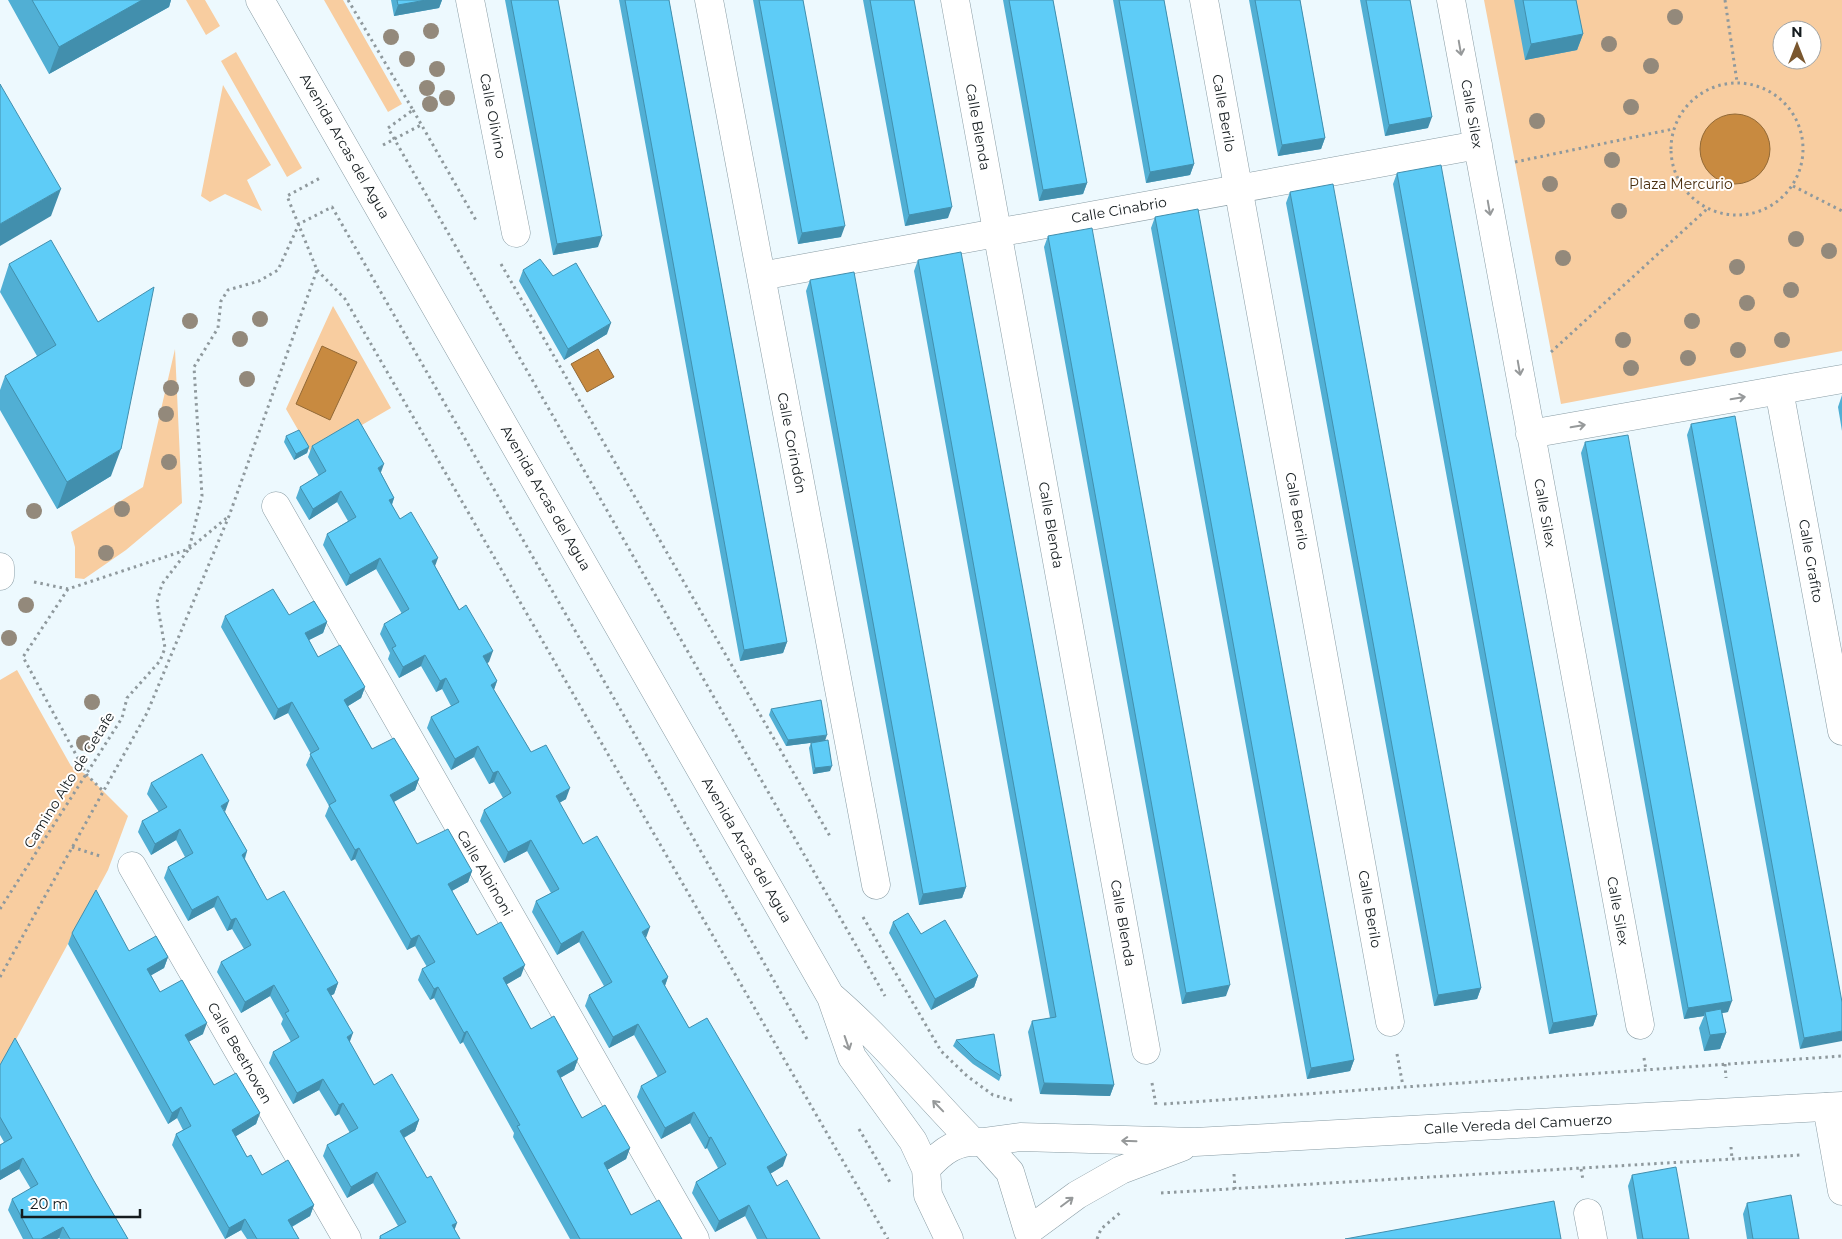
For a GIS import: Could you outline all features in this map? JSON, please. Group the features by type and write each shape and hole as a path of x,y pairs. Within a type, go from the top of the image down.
{"street":[{"name":"Avenida Arcas del Agua","path":"260,0 354,160 831,997 852,1056 913,1140 926,1169 928,1195 949,1239"},
{"name":"Calle Olivino","path":"470,0 516,233"},
{"name":"Calle Corindón","path":"709,0 876,885"},
{"name":"Calle Blenda","path":"955,0 1146,1050"},
{"name":"Calle Berilo","path":"1204,0 1390,1022"},
{"name":"Calle Silex","path":"1452,0 1530,434 1640,1025"},
{"name":"Calle Cinabrio","path":"761,276 1238,188 1480,157"},
{"path":"1530,434 1842,379"},
{"name":"Calle Grafito","path":"1779,390 1842,731"},
{"name":"Calle Albinoni","path":"276,506 695,1239"},
{"name":"Calle Beethoven","path":"132,866 347,1239"},
{"name":"Avenida Arcas del Agua","path":"831,997 865,1025 885,1050 1010,1172 1026,1235"},
{"path":"1834,1106 1835,1152 1842,1190"},
{"name":"Calle Vereda del Camuerzo","path":"926,1169 952,1145 1020,1137 1195,1142 1834,1106"},
{"name":"Calle Vereda del Camuerzo","path":"1026,1235 1077,1195 1122,1170 1195,1142"},
{"path":"1588,1213 1593,1239"}],"path":[{"path":"348,0 478,223"},
{"path":"1725,0 1737,82"},
{"path":"1737,82 1764,88 1780,98 1793,112 1801,130 1804,149 1801,168 1793,186 1780,200 1763,210 1744,215 1725,214 1707,209 1691,198 1680,183 1672,166 1670,147 1673,129 1681,112 1693,98 1709,88 1737,82"},
{"path":"413,110 388,128 888,1001"},
{"path":"421,125 287,196 317,270 345,299 888,1239"},
{"path":"1480,157 1673,129"},
{"path":"1793,186 1842,211"},
{"path":"299,224 332,207 635,735 809,1043"},
{"path":"1521,380 1707,209"},
{"name":"Camino Alto de Getafe","path":"0,909 122,718 127,698 160,661 165,648 157,602 162,584 189,549 202,496 194,368 218,328 221,301 228,290 259,281 278,270 299,224"},
{"path":"498,257 831,839"},
{"path":"0,977 147,713 230,516 317,270"},
{"path":"0,573 68,589 189,549 230,516"},
{"path":"68,589 23,657 87,775 103,792"},
{"path":"861,909 863,918 901,986 941,1051 967,1076 993,1095 1017,1102"},
{"path":"1146,1106 1842,1056"},
{"path":"858,1128 893,1188"},
{"path":"1155,1194 1835,1152"},
{"path":"1097,1239 1100,1229 1126,1208"}],"green space":[{"path":"186,0 205,0 220,26 206,35"},
{"path":"324,0 343,0 402,104 388,112"},
{"name":"Plaza Mercurio","path":"1484,0 1842,0 1842,351 1561,404"},
{"path":"236,52 302,168 287,177 221,61"},
{"path":"223,85 271,165 247,180 262,211 225,194 210,202 201,196"},
{"path":"333,306 391,408 312,454 286,409"},
{"path":"175,349 182,503 126,550 84,579 75,578 75,547 71,532 143,487"},
{"path":"17,670 71,766 87,775 128,816 108,870 0,1069 0,680"}],"shaded area":[{"path":"1728,114 1742,114 1755,120 1764,129 1770,142 1768,162 1760,174 1742,184 1728,184 1715,178 1706,169 1700,156 1700,142 1706,129 1715,120"},
{"path":"322,346 357,362 330,420 296,404"},
{"path":"598,349 614,377 587,392 571,364"}],"building":[{"path":"32,0 142,0 59,47"},
{"path":"397,0 426,0 398,5"},
{"path":"511,0 558,0 602,236 557,244"},
{"path":"625,0 669,0 787,642 744,650"},
{"path":"759,0 803,0 845,226 802,233"},
{"path":"870,0 914,0 952,207 909,215"},
{"path":"1009,0 1053,0 1087,183 1043,190"},
{"path":"1119,0 1164,0 1194,164 1150,172"},
{"path":"1255,0 1300,0 1325,138 1282,145"},
{"path":"1366,0 1410,0 1432,117 1389,125"},
{"path":"1523,0 1576,0 1583,34 1531,44"},
{"path":"0,84 61,189 0,224"},
{"path":"1441,165 1597,1015 1553,1023 1397,173"},
{"path":"1333,184 1481,988 1438,995 1290,192"},
{"path":"1198,209 1354,1060 1311,1068 1155,217"},
{"path":"1092,228 1230,985 1186,993 1048,236"},
{"path":"51,240 98,322 154,287 121,449 67,482 5,376 56,345 9,264"},
{"path":"961,252 1114,1085 1044,1083 1032,1021 1056,1017 918,260"},
{"path":"540,259 553,276 576,263 611,323 568,349 523,270"},
{"path":"854,272 966,887 923,894 810,280"},
{"path":"1735,416 1842,1002 1842,1031 1804,1038 1691,424"},
{"path":"358,419 384,464 378,468 394,498 389,500 400,519 411,512 438,558 432,561 459,610 466,605 493,651 483,656 497,681 491,685 531,752 546,745 570,788 556,796 583,844 597,836 650,927 642,932 668,977 662,981 689,1028 707,1018 787,1155 767,1167 777,1186 787,1180 820,1239 767,1239 749,1205 719,1221 696,1182 726,1164 711,1137 709,1138 694,1112 665,1128 641,1086 666,1072 638,1024 613,1037 589,995 612,982 583,931 561,944 536,901 559,889 531,840 508,852 484,810 511,793 498,771 493,773 478,746 455,759 431,717 459,702 446,678 440,681 425,655 403,667 392,648 396,646 384,624 409,609 380,558 350,575 327,534 356,517 341,491 313,509 300,487 326,471 312,446"},
{"path":"299,430 309,447 296,454 286,436"},
{"path":"1628,435 1732,1001 1688,1008 1585,442"},
{"path":"273,589 289,615 314,601 327,622 305,633 318,657 340,645 365,687 344,700 372,749 394,738 419,779 390,795 417,844 448,829 472,871 448,884 477,935 501,922 525,965 503,978 531,1029 554,1016 578,1059 557,1071 582,1118 605,1105 630,1148 604,1163 631,1215 659,1200 682,1239 580,1239 517,1126 520,1125 467,1031 464,1033 438,987 434,989 422,969 435,962 419,935 411,939 359,848 355,850 329,805 336,801 310,754 319,749 292,702 278,709 225,616"},
{"path":"821,700 827,735 788,740 771,709"},
{"path":"828,740 832,766 815,768 811,743"},
{"path":"202,754 229,801 221,806 247,851 242,855 267,900 284,891 338,983 327,989 353,1033 347,1037 374,1085 392,1074 419,1120 400,1131 427,1178 431,1176 457,1223 452,1225 460,1239 381,1239 380,1236 406,1222 377,1172 351,1187 327,1145 358,1128 343,1103 339,1105 323,1079 297,1093 273,1052 299,1037 285,1013 289,1011 274,985 245,1002 221,962 251,945 236,918 231,920 218,896 192,910 168,867 193,853 180,829 155,844 142,821 167,807 151,783"},
{"path":"96,890 129,951 156,936 168,957 147,969 160,992 182,980 207,1023 185,1035 214,1085 236,1073 260,1113 232,1130 247,1157 251,1155 262,1175 288,1160 314,1205 288,1220 299,1239 257,1239 245,1219 229,1228 176,1134 191,1126 181,1107 172,1113 72,933"},
{"path":"908,913 921,934 945,920 978,976 935,999 893,922"},
{"path":"1721,1009 1726,1033 1710,1035 1705,1012"},
{"path":"994,1034 1001,1076 975,1059 956,1040"},
{"path":"15,1038 128,1239 70,1239 63,1227 41,1239 33,1239 12,1199 38,1184 23,1158 0,1171 0,1145 12,1138 0,1117 0,1065"},
{"path":"1676,1167 1689,1239 1643,1239 1632,1175"},
{"path":"1791,1195 1799,1239 1753,1239 1747,1203"},
{"path":"1554,1201 1561,1239 1345,1239"}]}
